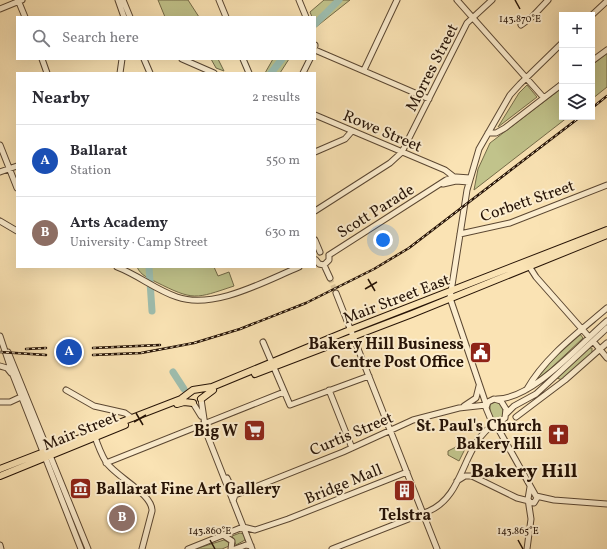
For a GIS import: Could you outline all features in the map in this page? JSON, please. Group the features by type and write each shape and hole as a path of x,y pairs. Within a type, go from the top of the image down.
{"main road":[{"name":"Mair Street East","path":"450,295 607,230"},
{"name":"Mair Street East","path":"201,399 211,391 272,365 607,235"},
{"name":"Mair Street East","path":"193,391 212,387 272,365"},
{"path":"193,391 201,393 201,399 197,403 193,403 189,398 193,391"},
{"name":"Mair Street","path":"94,435 181,399 193,391"},
{"name":"Mair Street","path":"0,476 47,454 94,435 181,403 193,403"},
{"name":"Mair Street","path":"0,469 47,454"}],"street":[{"path":"0,9 19,0 25,16"},
{"path":"118,0 124,16"},
{"path":"122,0 130,16"},
{"path":"219,0 226,16"},
{"path":"299,0 306,16"},
{"path":"364,70 397,0"},
{"path":"457,0 544,98"},
{"name":"Morres Street","path":"402,152 467,23 492,0"},
{"path":"521,25 532,17 548,0"},
{"path":"595,12 607,1"},
{"path":"527,549 536,499 495,424 489,417 450,295 469,180 477,155 510,95 559,47"},
{"path":"316,50 429,99"},
{"path":"595,59 607,50"},
{"path":"42,60 47,72"},
{"path":"120,72 122,60"},
{"path":"144,60 150,72"},
{"path":"184,60 212,72"},
{"path":"243,60 249,72"},
{"path":"304,72 310,60"},
{"path":"488,133 500,131 559,86"},
{"name":"Rowe Street","path":"316,115 402,152 454,177"},
{"path":"316,152 343,140 352,131"},
{"path":"0,145 16,186"},
{"path":"316,210 390,163 402,152"},
{"path":"0,172 16,166"},
{"path":"440,169 445,175 443,182"},
{"name":"Scott Parade","path":"329,255 443,182 454,177 469,180"},
{"name":"Scott Parade","path":"435,188 453,182 469,180"},
{"name":"Corbett Street","path":"460,234 510,223 607,185"},
{"path":"0,221 16,230"},
{"path":"316,242 320,252"},
{"path":"320,252 325,252 329,255 329,260 324,265"},
{"path":"320,252 316,255 316,260 319,264 324,265 330,278"},
{"path":"529,266 536,277 607,358"},
{"path":"130,270 152,285 179,298 194,301 208,300 243,290 297,268"},
{"path":"336,293 437,549"},
{"path":"525,391 531,380 552,357 607,308"},
{"path":"501,437 502,421 506,414 514,406 533,396 552,379 607,321"},
{"path":"486,404 491,400 510,398 525,391 607,328"},
{"path":"1,337 47,454 88,549"},
{"path":"263,342 290,405 369,376"},
{"path":"516,417 558,386 607,343"},
{"path":"0,365 10,361"},
{"path":"10,361 13,375"},
{"path":"0,365 7,368 13,375 24,396"},
{"path":"478,379 487,394 497,399 505,406 506,414"},
{"path":"459,408 473,401 478,396 478,379"},
{"path":"552,379 558,386"},
{"path":"66,390 91,405 127,414 132,418"},
{"path":"329,390 352,448"},
{"path":"106,462 203,422 284,392"},
{"path":"0,402 10,402 24,396"},
{"path":"201,399 203,422"},
{"path":"193,403 203,422 252,547"},
{"name":"Curtis Street","path":"235,495 427,416 459,408 486,404"},
{"path":"332,549 423,514 443,502 457,482 473,447 486,430 502,421"},
{"path":"486,430 495,430 501,437"},
{"path":"94,435 106,462 147,498 152,506 142,549"},
{"path":"347,436 354,442 361,444"},
{"path":"47,454 81,549"},
{"path":"218,462 235,495 233,501"},
{"name":"Bridge Mall","path":"243,527 255,530 288,519 407,472"},
{"path":"457,482 465,476 471,475 517,498 607,504"},
{"path":"529,484 530,527"},
{"path":"529,500 531,495 536,499"},
{"path":"188,549 243,527"},
{"path":"223,535 232,542 231,549"},
{"path":"234,549 246,544 252,547"},
{"path":"0,545 2,549"}],"green space":[{"path":"158,0 188,0 198,16 165,16"},
{"path":"324,0 350,0 316,27 316,16 312,16 310,12"},
{"path":"607,53 607,87 595,97 595,84 595,63"},
{"path":"212,60 218,60 224,71 216,68"},
{"path":"272,60 288,60 281,72 266,72"},
{"path":"527,85 537,97 498,127 519,93"},
{"path":"559,90 559,120 564,120 474,190 478,169 490,143"},
{"path":"138,268 214,268 218,276 229,272 234,286 211,294 195,296 187,295 148,278 141,273"},
{"path":"580,334 583,338 534,382 554,358"},
{"path":"589,348 592,348 592,354 562,380 557,378"},
{"path":"495,402 501,405 503,411 503,416 498,420 493,418 490,413 490,404"},
{"path":"464,443 466,447 459,461 448,455 448,451"},
{"path":"240,533 244,534 245,540 236,545 232,536"},
{"path":"224,540 230,543 229,546 222,549 195,549"}],"waterway":[{"path":"316,23 339,0"},
{"path":"272,72 281,60"},
{"path":"149,268 152,311"},
{"path":"173,372 184,389"}],"tunnel":[{"path":"330,278 336,293"}],"railway":[{"path":"595,106 607,96"},
{"path":"93,355 141,353 194,343 240,329 306,303 374,269 409,248 576,120"},
{"path":"93,348 160,345"},
{"path":"26,349 46,348"},
{"path":"0,352 46,355"}],"place":[{"name":"Ballarat","path":"69,352"},
{"name":"Bakery Hill Business Centre Post Office","path":"480,352"},
{"name":"Big W","path":"254,430"},
{"name":"St. Paul's Church Bakery Hill","path":"558,434"},
{"name":"Ballarat Fine Art Gallery","path":"81,488"},
{"name":"Telstra","path":"405,490"},
{"name":"Arts Academy","path":"122,518"}],"district":[{"name":"Bakery Hill","path":"524,470"}]}
